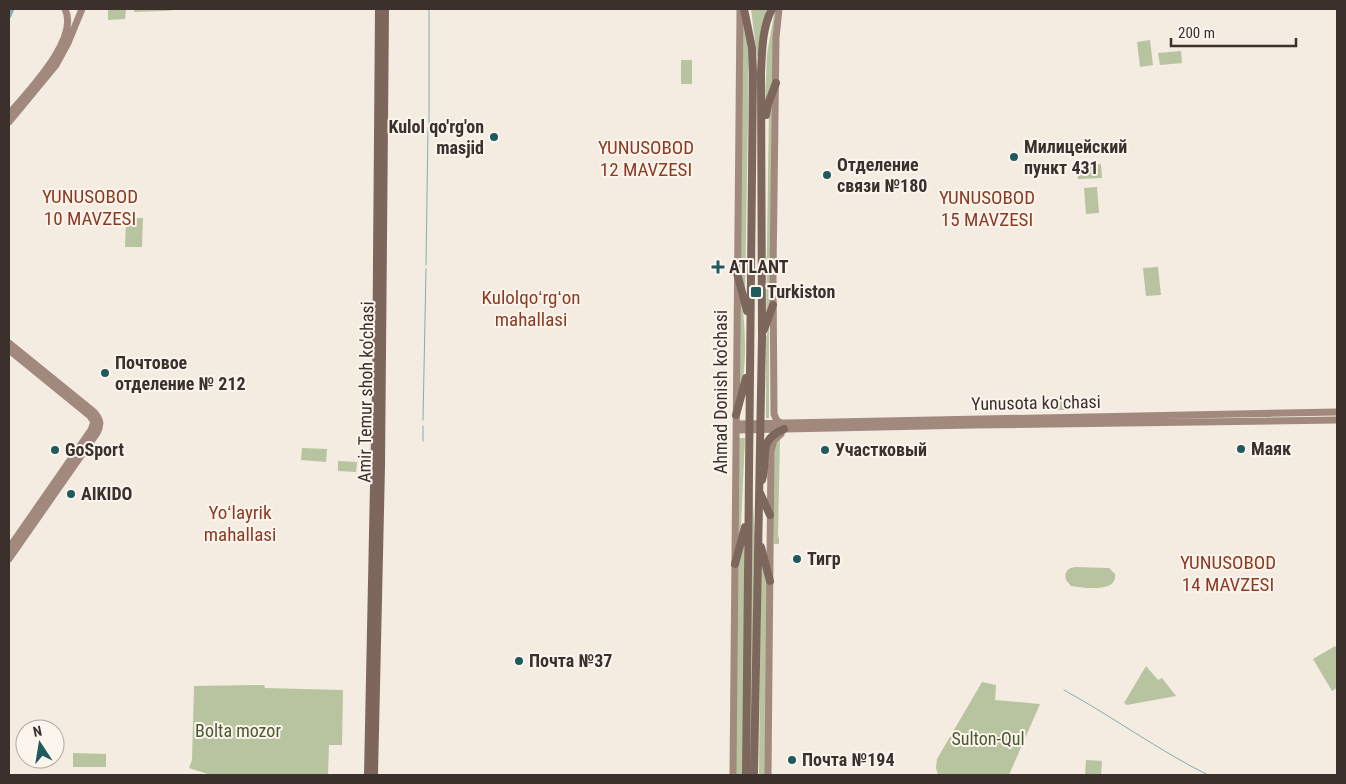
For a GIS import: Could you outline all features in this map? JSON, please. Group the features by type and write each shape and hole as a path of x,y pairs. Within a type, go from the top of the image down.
{"main road":[{"name":"Amir Temur shoh ko'chasi","path":"368,775 376,388 379,9"},
{"name":"Amir Temur shoh ko'chasi","path":"374,775 382,412 384,9"},
{"name":"Ahmad Donish ko'chasi","path":"742,9 746,17 752,48 753,73 746,775"},
{"name":"Ahmad Donish ko'chasi","path":"733,775 737,273 742,9"},
{"name":"Ahmad Donish ko'chasi","path":"746,17 748,9"},
{"path":"770,515 759,490 765,471 767,443 772,435 784,426 776,420 774,414 773,305 777,24 779,9"},
{"path":"9,114 57,53 67,26 66,10"},
{"path":"9,122 56,65 68,43 80,10"},
{"path":"754,775 762,337 762,65 764,35 770,11"},
{"path":"762,132 768,104 776,83"},
{"path":"737,273 750,320"},
{"path":"762,337 773,305"},
{"path":"9,343 53,382"},
{"path":"9,350 94,412 100,422 98,431 9,548"},
{"path":"736,414 749,366"},
{"name":"Yunusota koʻchasi","path":"736,427 1337,412"},
{"name":"Yunusota koʻchasi","path":"784,426 795,429 1337,420"},
{"path":"768,775 772,448 776,437 795,429"},
{"path":"9,559 64,475"},
{"path":"735,564 748,515"},
{"path":"758,534 770,581"}],"green space":[{"path":"108,9 134,9 126,10 125,19 108,20"},
{"path":"134,9 182,9 134,12"},
{"path":"751,9 767,9 759,56 757,56"},
{"path":"775,9 773,81 765,103 767,54"},
{"path":"742,20 749,56 745,295 739,272"},
{"path":"1150,40 1153,65 1140,67 1137,42"},
{"path":"1181,51 1182,63 1160,65 1158,53"},
{"path":"681,60 692,60 692,84 681,84"},
{"path":"772,96 770,303 766,316 769,106"},
{"path":"1101,164 1102,178 1078,179 1077,166"},
{"path":"1097,187 1099,213 1086,214 1084,188"},
{"path":"126,218 143,218 142,247 125,247"},
{"path":"1158,267 1161,295 1146,296 1143,268"},
{"path":"739,287 743,313 745,358 739,398"},
{"path":"769,328 769,418 766,418 766,337"},
{"path":"1044,398 1070,398 1070,410 1044,410"},
{"path":"738,438 745,438 741,526 738,544"},
{"path":"780,438 779,544 774,544 774,446"},
{"path":"302,448 327,449 326,462 301,460"},
{"path":"338,461 357,462 356,472 338,471"},
{"path":"752,489 755,536 751,775 749,775"},
{"path":"744,544 744,775 735,775 737,568"},
{"path":"761,559 768,587 766,775 759,775"},
{"path":"1070,568 1109,568 1115,574 1115,580 1106,587 1099,588 1071,586 1065,577"},
{"path":"1335,646 1337,649 1337,688 1332,691 1313,659"},
{"path":"1146,666 1158,680 1162,678 1176,696 1127,705 1124,703"},
{"name":"Sulton-Qul","path":"982,682 996,685 995,700 1040,704 1009,775 938,775 936,768 937,759"},
{"name":"Bolta mozor","path":"264,685 265,688 343,690 342,745 329,745 328,775 211,775 189,768 192,760 194,686"},
{"path":"73,753 106,754 106,767 73,767"},
{"path":"1086,760 1102,761 1101,775 1085,775"}],"waterway":[{"path":"9,16 12,9"},
{"path":"429,9 429,123"},
{"path":"426,265 428,128"},
{"path":"423,420 426,269"},
{"path":"423,426 423,441"},
{"path":"1064,690 1171,755 1208,775"}],"place":[{"name":"Kulol qo'rg'on masjid","path":"494,137"},
{"name":"Милицейский пункт 431","path":"1014,157"},
{"name":"Отделение связи №180","path":"827,175"},
{"name":"ATLANT","path":"718,267"},
{"name":"Turkiston","path":"756,292"},
{"name":"Почтовое отделение № 212","path":"105,373"},
{"name":"Маяк","path":"1241,449"},
{"name":"GoSport","path":"55,450"},
{"name":"Участковый","path":"825,450"},
{"name":"AIKIDO","path":"71,494"},
{"name":"Тигр","path":"797,559"},
{"name":"Почта №37","path":"519,661"},
{"name":"Почта №194","path":"792,760"}],"district":[{"name":"YUNUSOBOD 12 MAVZESI","path":"646,158"},
{"name":"YUNUSOBOD 10 MAVZESI","path":"90,207"},
{"name":"YUNUSOBOD 15 MAVZESI","path":"987,208"},
{"name":"Kulolqoʻrgʻon mahallasi","path":"531,308"},
{"name":"Yoʻlayrik mahallasi","path":"240,523"},
{"name":"YUNUSOBOD 14 MAVZESI","path":"1228,573"}]}
